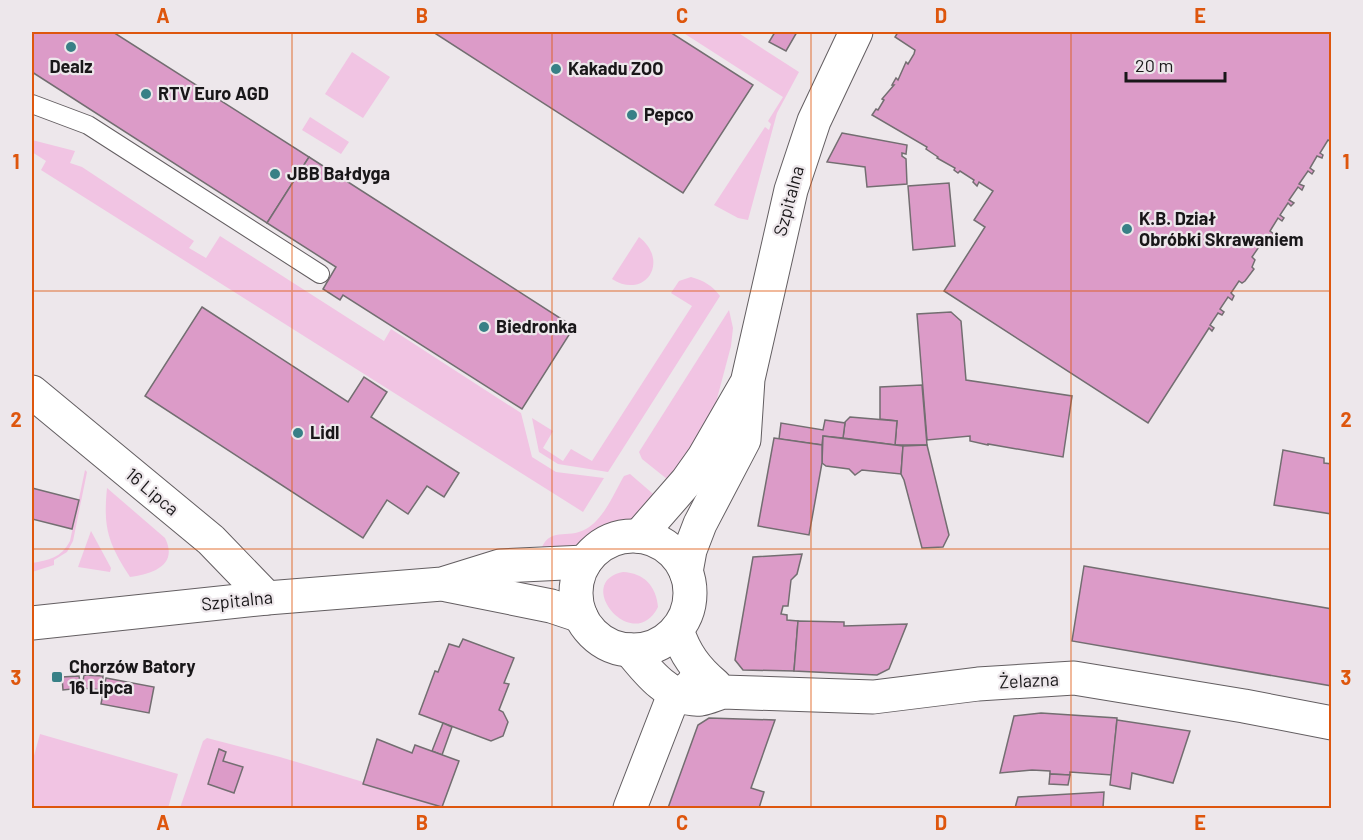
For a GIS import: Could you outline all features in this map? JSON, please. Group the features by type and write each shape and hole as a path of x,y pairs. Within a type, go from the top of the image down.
{"street":[{"name":"Szpitalna","path":"686,572 690,550 700,524 744,440 748,379 797,168 814,121 856,32"},
{"name":"Szpitalna","path":"639,536 693,473 748,379"},
{"name":"16 Lipca","path":"32,392 211,540 267,598"},
{"path":"639,536 656,541 671,550 686,572 690,597 686,615 671,636 648,649 630,650 612,646 597,638 590,631 581,616 576,589 579,574 585,562 604,544 621,537 639,536"},
{"name":"Szpitalna","path":"32,623 267,598 442,584 500,566 585,562"},
{"name":"Szpitalna","path":"442,584 528,601 581,616"},
{"path":"677,630 701,686"},
{"path":"630,650 653,677 701,686"},
{"name":"Żelazna","path":"701,686 873,697 978,684 1074,678 1332,723"},
{"path":"630,808 670,705 701,686"}],"lane":[{"path":"32,104 88,125 320,274"}],"shaded area":[{"path":"682,32 737,32 799,72 777,113 748,220 738,218 714,205 765,127 769,130 771,124 768,121 783,97"},
{"path":"352,52 390,77 363,118 325,94"},
{"path":"310,117 349,142 341,154 302,130"},
{"path":"32,140 75,151 70,163 82,167 194,241 189,248 206,258 220,236 384,341 391,329 521,413 532,457 556,472 604,478 583,512 41,170 46,161 32,152"},
{"path":"639,237 653,257 650,275 643,282 634,285 612,279"},
{"path":"691,277 707,284 720,296 608,472 558,464 539,452 532,418 553,431 543,448 563,461 571,449 592,461 692,306 671,293 679,281"},
{"path":"729,310 733,328 731,346 714,410 672,483 642,459 639,452"},
{"path":"85,470 87,472 73,541 67,552 54,560 54,565 32,572 32,563 54,557 63,551 70,541"},
{"path":"630,474 659,499 636,520 611,528 571,547 540,552 548,539 579,532 592,525 608,505 624,476"},
{"path":"107,488 165,538 168,555 161,567 146,574 130,577 109,535 106,514"},
{"path":"91,531 111,568 110,572 78,567"},
{"path":"623,572 643,578 655,593 658,607 647,620 635,624 622,620 612,612 605,600 603,589 609,578"},
{"path":"40,734 178,774 168,808 32,808 32,763"},
{"path":"207,738 280,757 450,808 180,808 203,741"}],"building":[{"path":"32,32 113,32 309,157 267,223 32,72"},
{"path":"433,32 670,32 753,85 683,193"},
{"path":"775,32 797,32 786,51 769,42"},
{"name":"K.B. Dział Obróbki Skrawaniem","path":"898,32 1332,32 1332,142 1328,140 1320,153 1323,155 1322,158 1317,156 1310,168 1314,171 1312,174 1308,171 1299,184 1304,186 1302,190 1298,187 1289,200 1294,203 1291,206 1288,203 1280,215 1284,218 1282,221 1278,218 1270,231 1274,234 1268,240 1265,238 1252,257 1255,260 1252,267 1254,269 1245,281 1242,283 1239,281 1231,293 1234,296 1232,300 1228,297 1220,309 1224,312 1222,315 1218,313 1210,325 1214,328 1212,331 1209,328 1148,423 944,291 985,227 974,220 993,191 979,182 977,186 974,180 960,171 958,173 954,170 955,168 926,149 927,147 872,115 876,109 878,110 884,100 882,99 894,85 892,85 896,78 898,80 906,62 908,64 914,54 915,50 895,37"},
{"path":"842,133 907,145 906,154 902,153 902,156 906,159 907,184 867,187 865,167 827,162"},
{"path":"309,157 574,327 522,409 343,295 340,300 323,289 336,267 267,223"},
{"path":"949,183 955,246 913,250 908,186"},
{"name":"Lidl","path":"202,307 348,402 364,377 387,392 371,417 459,473 444,497 427,486 408,514 387,500 363,538 145,396"},
{"path":"951,312 961,321 966,380 1072,396 1063,457 970,441 970,436 927,440 917,314"},
{"path":"922,385 927,445 895,445 897,421 880,419 880,387"},
{"path":"850,417 897,421 895,445 843,438 845,422"},
{"path":"825,420 845,423 843,438 823,436 822,445 779,439 781,423 823,430"},
{"path":"823,436 903,446 901,474 862,470 855,475 849,469 826,466 822,463"},
{"path":"774,438 822,445 822,463 809,535 758,526"},
{"path":"927,445 949,535 943,547 922,548 901,474 903,446"},
{"path":"1283,450 1324,458 1324,463 1332,464 1332,514 1274,505"},
{"path":"32,488 79,500 72,529 32,519"},
{"path":"802,554 797,574 791,580 788,606 783,606 781,614 787,615 787,620 798,621 794,671 743,670 735,660 753,557"},
{"path":"1084,566 1332,609 1332,686 1072,641"},
{"path":"798,621 844,622 844,626 907,624 889,669 877,675 794,671"},
{"path":"463,639 514,658 504,683 509,684 499,710 503,712 508,722 503,736 491,741 419,714 435,671 438,672 449,644 459,647"},
{"path":"84,675 103,676 102,690 82,688"},
{"path":"79,676 81,688 63,690 62,677"},
{"path":"106,678 154,687 149,713 101,704"},
{"path":"1041,713 1117,718 1112,775 1070,772 1070,775 1050,774 1050,771 1032,770 1000,773 1014,716"},
{"path":"709,718 775,720 751,788 764,792 759,808 668,808 698,725"},
{"path":"1117,720 1190,731 1173,783 1132,773 1130,789 1110,785"},
{"path":"443,723 452,727 442,755 432,751"},
{"path":"377,739 412,753 415,745 459,761 442,807 363,784"},
{"path":"219,749 226,752 223,761 243,767 234,793 208,784"},
{"path":"1050,774 1070,775 1068,785 1049,784"},
{"path":"1104,792 1103,808 1015,808 1018,797"}],"place":[{"name":"Dealz","path":"71,47"},
{"name":"Kakadu ZOO","path":"556,69"},
{"name":"RTV Euro AGD","path":"146,94"},
{"name":"Pepco","path":"632,115"},
{"name":"JBB Bałdyga","path":"275,174"},
{"name":"K.B. Dział Obróbki Skrawaniem","path":"1127,229"},
{"name":"Biedronka","path":"484,327"},
{"name":"Lidl","path":"298,433"},
{"name":"Chorzów Batory 16 Lipca","path":"57,677"}]}
